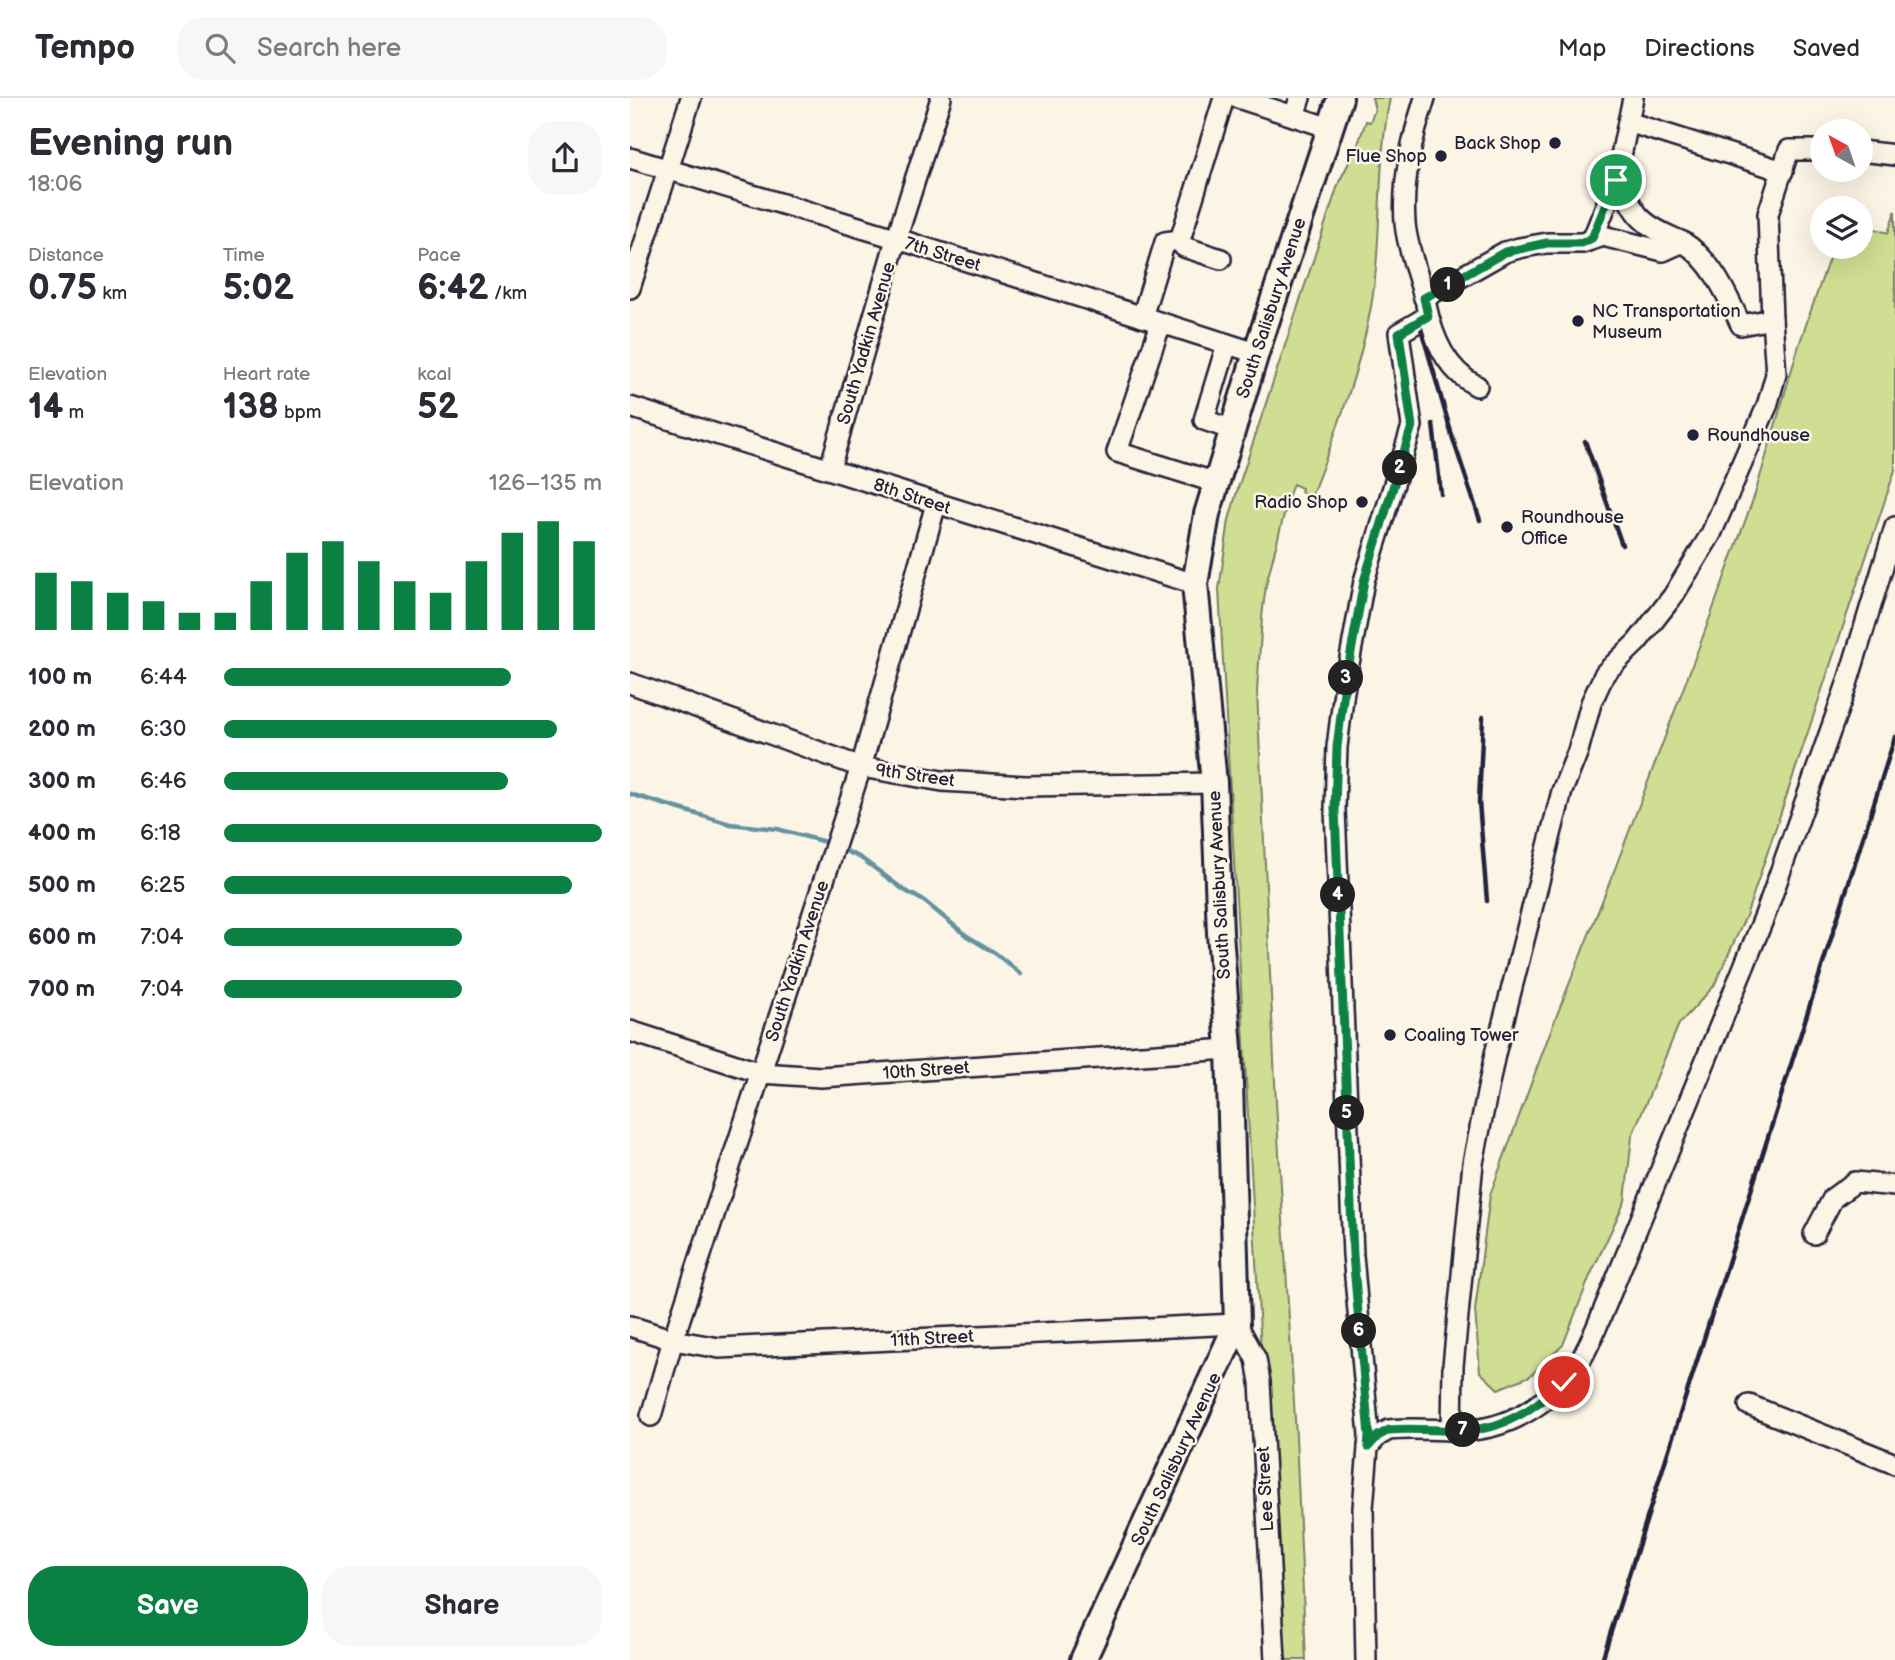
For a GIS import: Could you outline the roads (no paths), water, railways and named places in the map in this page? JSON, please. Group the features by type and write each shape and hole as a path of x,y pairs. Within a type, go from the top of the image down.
{"main road":[{"name":"South Salisbury Avenue","path":"1083,1660 1237,1324 1229,1049 1220,933 1214,783 1195,584 1207,514 1256,353 1340,98"}],"street":[{"path":"630,288 691,98"},
{"name":"South Yadkin Avenue","path":"830,468 896,240 941,98"},
{"path":"1221,259 1184,247 1180,240 1224,98"},
{"path":"1238,98 1297,107 1331,128"},
{"path":"1425,98 1411,143 1405,179 1405,225 1426,307 1441,350 1453,369 1477,386"},
{"path":"1592,238 1618,171 1633,98"},
{"path":"1628,122 1783,171"},
{"path":"1452,1430 1453,1366 1473,1163 1495,1054 1562,791 1578,751 1591,703 1605,674 1637,642 1674,596 1716,523 1766,406 1776,374 1769,215 1789,150 1810,150"},
{"path":"1873,152 1895,155"},
{"name":"7th Street","path":"630,158 1256,353"},
{"path":"1618,171 1636,216 1692,248 1717,277 1741,325 1772,319"},
{"path":"1366,1660 1363,1508 1369,1436 1353,1255 1335,809 1337,747 1344,691 1364,581 1412,426 1399,333 1426,307 1505,252 1547,243 1582,243 1603,236 1663,251 1683,242"},
{"path":"1180,240 1165,242 1152,320 1117,452 1217,483"},
{"path":"1227,344 1204,420 1233,430"},
{"name":"8th Street","path":"630,407 1195,584"},
{"name":"South Yadkin Avenue","path":"651,1416 673,1340 861,767 936,504"},
{"path":"1368,1447 1378,1436 1389,1430 1452,1430 1492,1426 1521,1415 1541,1403 1564,1382 1582,1359 1765,915 1847,684 1895,527"},
{"name":"9th Street","path":"630,682 861,767 942,781 1026,786 1214,783"},
{"name":"10th Street","path":"630,1031 761,1073 821,1077 1229,1049"},
{"path":"1814,1234 1833,1198 1855,1182 1895,1186"},
{"name":"11th Street","path":"630,1326 673,1340 719,1348 1237,1324"},
{"name":"Lee Street","path":"1237,1324 1256,1359 1259,1382 1275,1660"},
{"path":"1749,1405 1895,1464"}],"waterway":[{"path":"630,794 730,824 777,829 829,843"},
{"path":"846,851 861,858 904,890 924,901 967,936 995,953 1021,974"}],"railway":[{"path":"1418,318 1480,520"},
{"path":"1433,424 1441,494"},
{"path":"1585,441 1622,545"},
{"path":"1483,717 1479,802 1487,901"},
{"path":"1602,1660 1895,737"}],"place":[{"name":"Back Shop","path":"1555,143"},
{"name":"Flue Shop","path":"1441,156"},
{"name":"NC Transportation Museum","path":"1578,321"},
{"name":"Roundhouse","path":"1693,435"},
{"name":"Radio Shop","path":"1362,502"},
{"name":"Roundhouse Office","path":"1507,527"},
{"name":"Coaling Tower","path":"1390,1035"}]}
